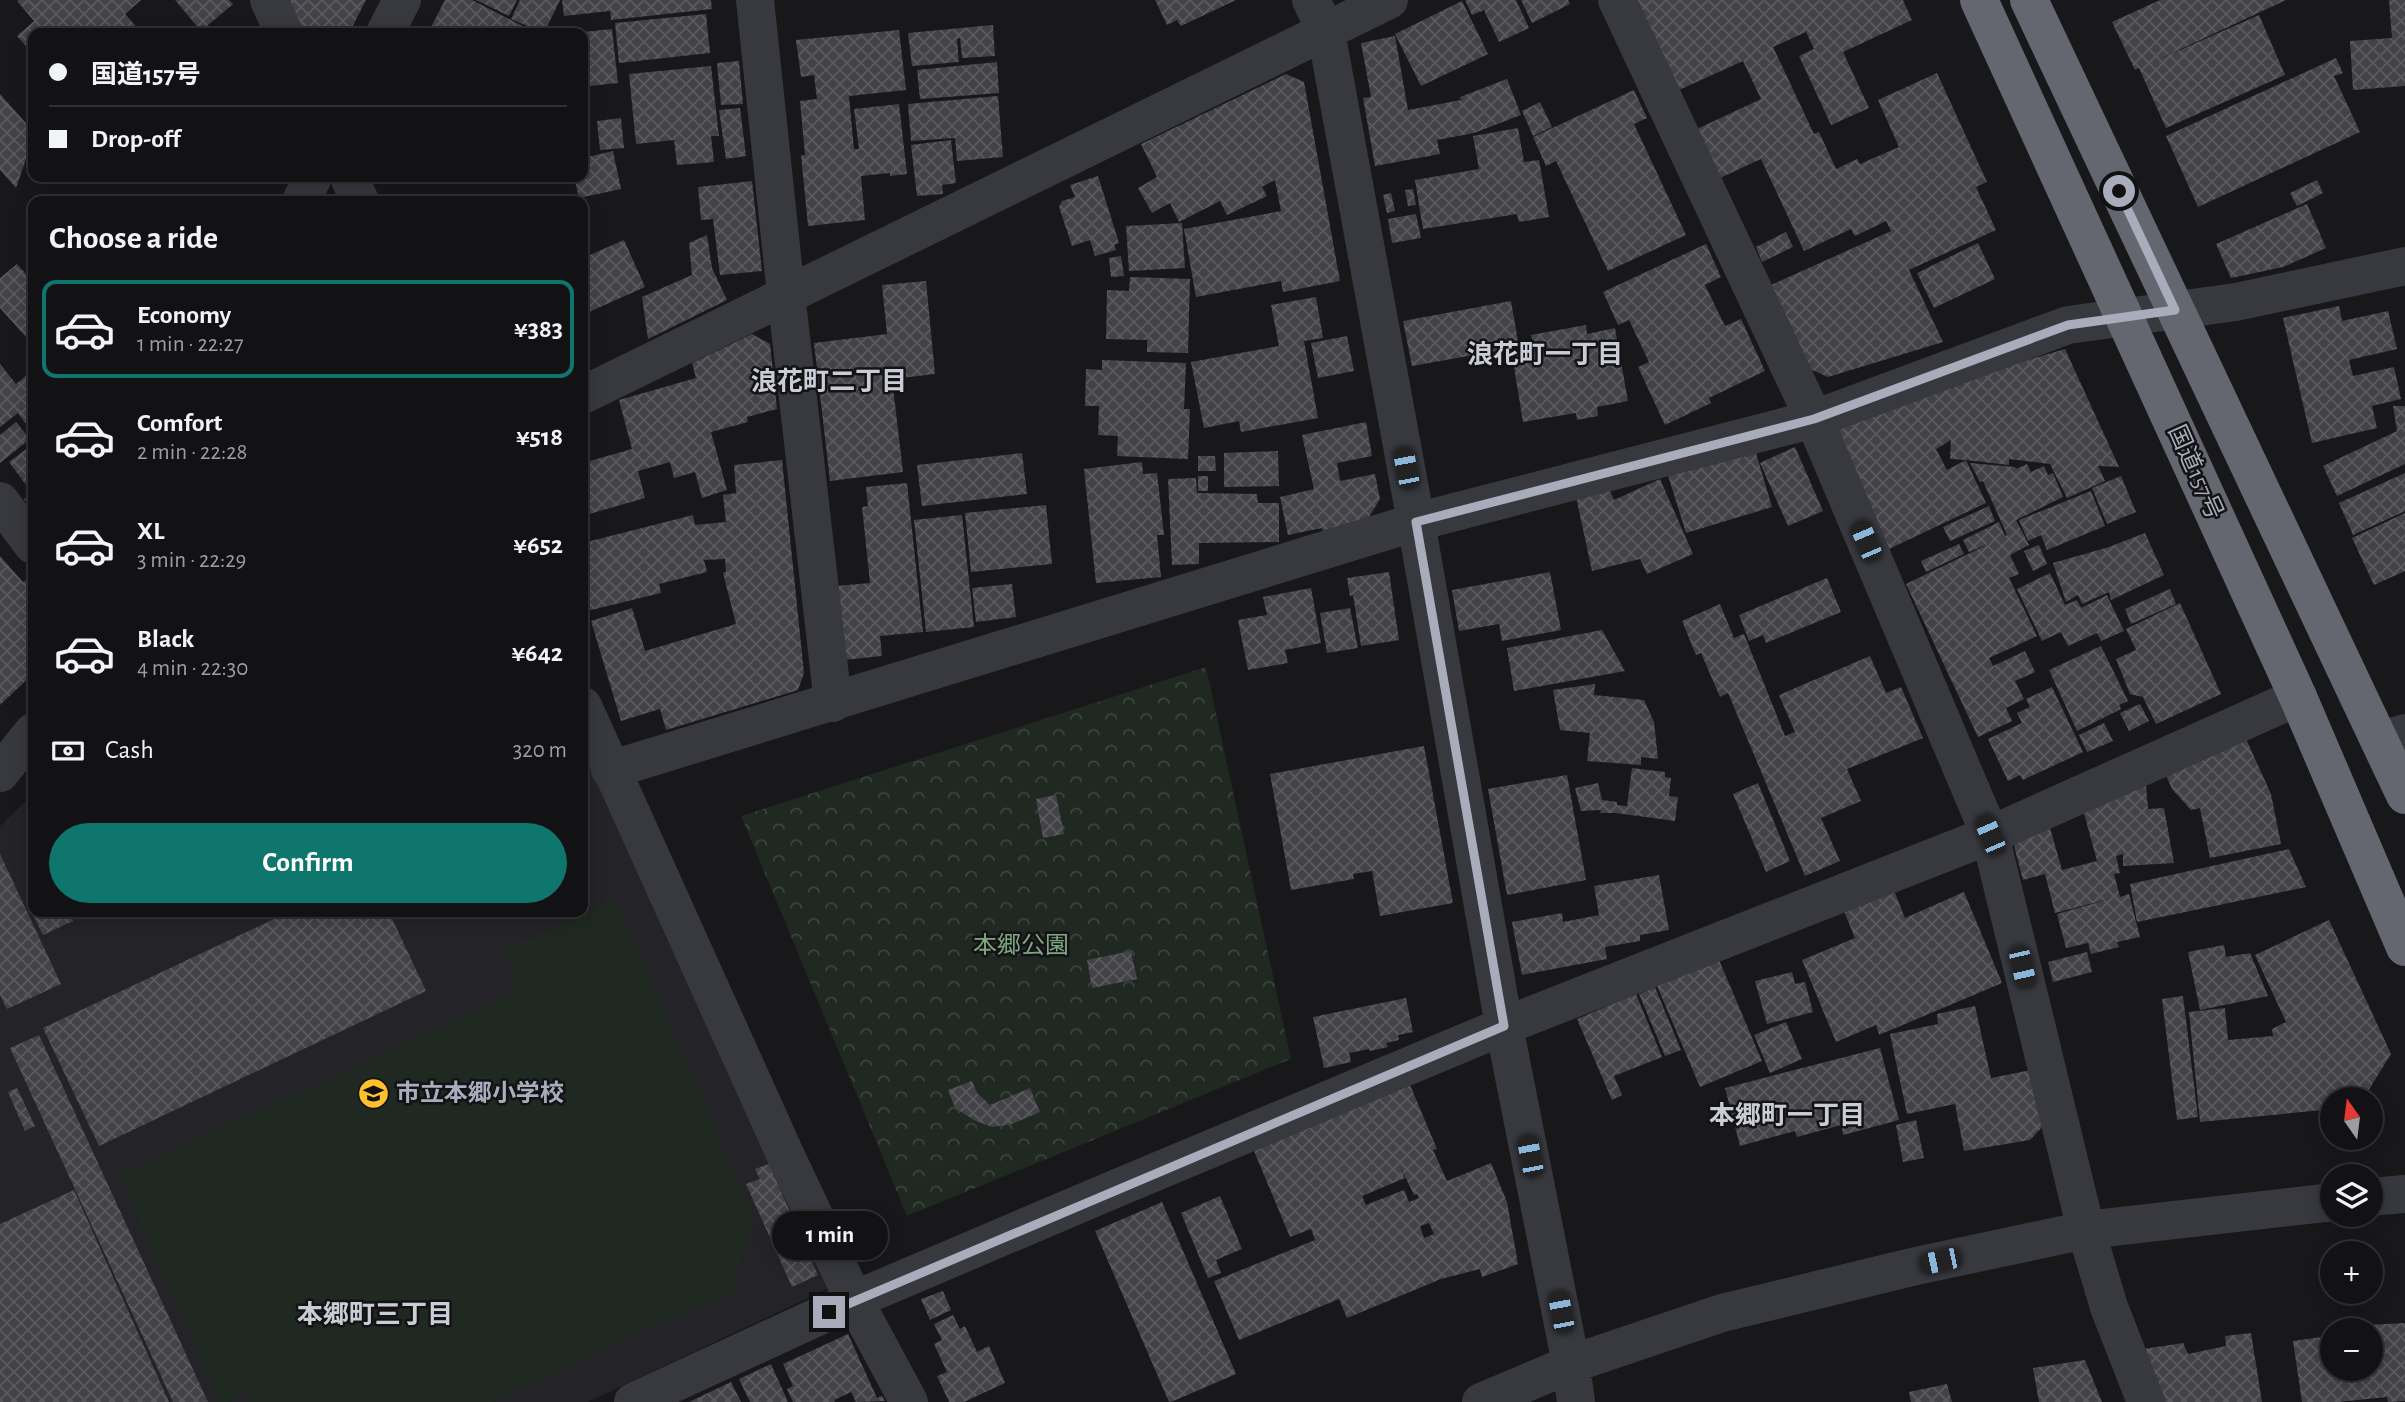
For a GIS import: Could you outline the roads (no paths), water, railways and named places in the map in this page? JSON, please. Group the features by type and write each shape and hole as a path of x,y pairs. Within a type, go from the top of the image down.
{"highway":[{"name":"国道157号","path":"1979,0 2298,697 2405,947"},
{"name":"国道157号","path":"2029,0 2175,310 2393,736 2405,795"}],"street":[{"path":"269,0 282,28"},
{"path":"388,28 402,0"},
{"path":"754,0 833,703"},
{"path":"588,393 786,294 1319,16 1389,0"},
{"path":"1617,0 1814,419 1990,835 2086,1230 2109,1307 2146,1402"},
{"path":"1319,16 1416,522 1504,1026 1571,1364 1576,1402"},
{"path":"610,770 1416,522 1814,419 2068,325 2236,302 2405,266"},
{"path":"0,501 28,538"},
{"path":"633,1402 854,1300 1504,1026 1990,835 2298,697"},
{"path":"588,718 854,1300 909,1402"},
{"path":"0,773 28,738"},
{"path":"2383,1196 2405,1194"},
{"path":"1481,1402 1571,1364 1722,1312 1916,1266 2086,1230 2320,1203"}],"place":[{"name":"市立本郷小学校","path":"373,1093"}],"district":[{"name":"浪花町一丁目","path":"1545,354"},
{"name":"浪花町二丁目","path":"829,381"},
{"name":"本郷町一丁目","path":"1787,1115"},
{"name":"本郷町三丁目","path":"375,1314"}],"park label":[{"name":"本郷公園","path":"1021,945"}]}
